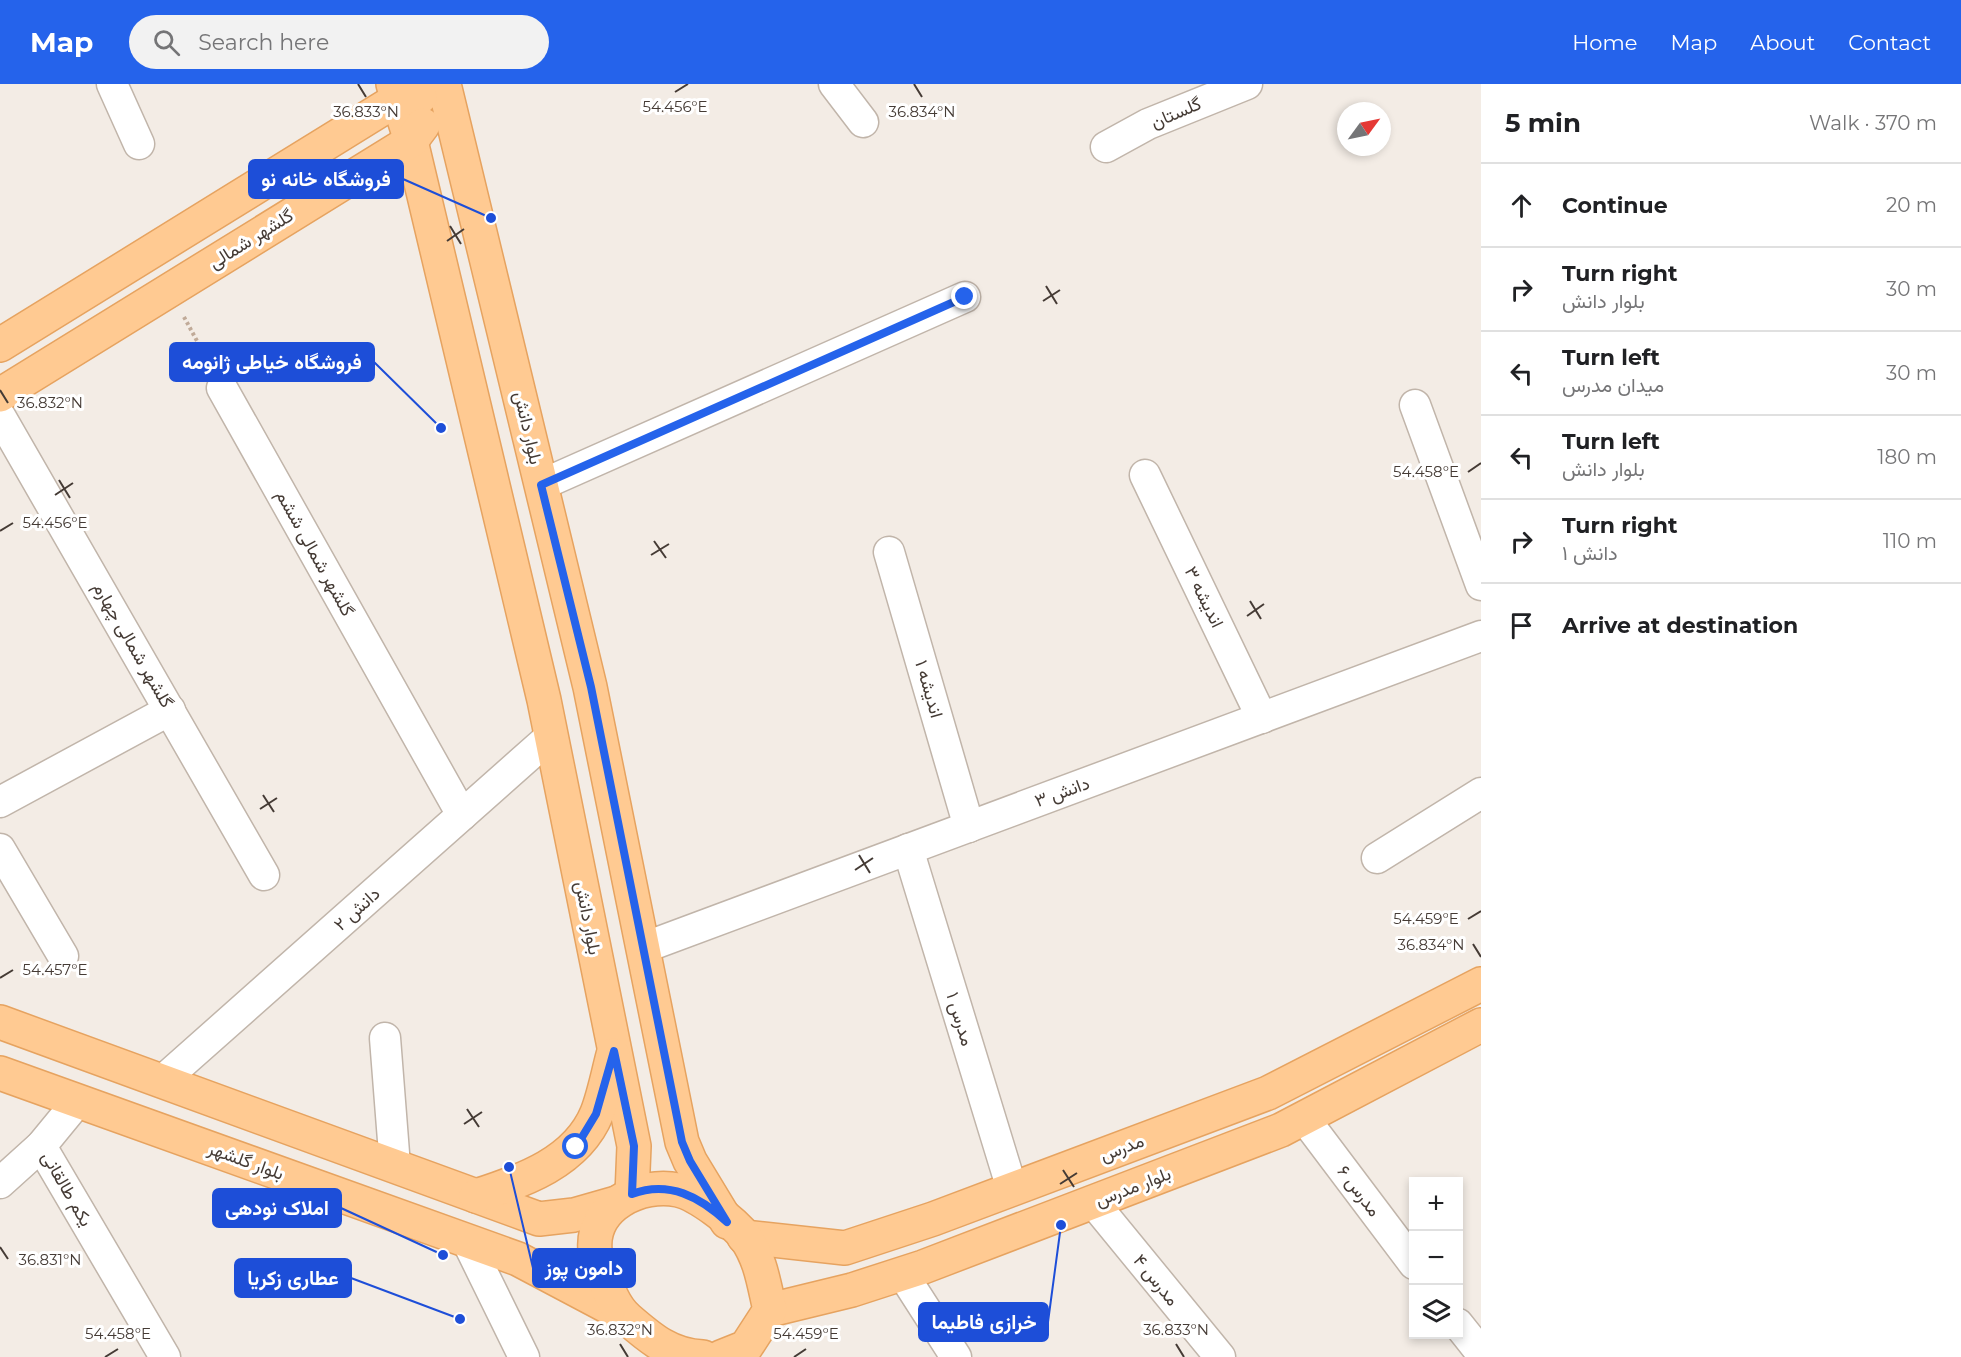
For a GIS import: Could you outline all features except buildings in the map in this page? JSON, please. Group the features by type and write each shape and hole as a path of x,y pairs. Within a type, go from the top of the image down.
{"main road":[{"path":"0,345 396,91 450,87"},
{"name":"گلشهر شمالی","path":"0,394 411,141 450,87"},
{"name":"بلوار دانش","path":"450,87 541,485 591,687 682,1142 690,1161 761,1267 768,1315"},
{"name":"بلوار دانش","path":"396,91 411,141 551,736 634,1146 624,1198"},
{"name":"مدرس","path":"736,1229 845,1248 933,1220 1268,1093 1481,984"},
{"path":"0,1022 539,1219 574,1215 657,1189 680,1191 709,1206 736,1229"},
{"name":"بلوار مدرس","path":"768,1315 902,1273 1281,1130 1481,1025"},
{"path":"476,1196 521,1182 576,1147 596,1114 614,1051"},
{"name":"بلوار گلشهر","path":"0,1073 518,1259 629,1321 665,1349 689,1356 703,1357"},
{"path":"624,1198 598,1227 595,1250 609,1293 629,1321"},
{"path":"721,1357 746,1347 768,1315"}],"street":[{"path":"112,84 139,144"},
{"path":"834,84 863,123"},
{"name":"گلستان","path":"1106,147 1148,124 1247,84"},
{"path":"541,485 965,297"},
{"name":"گلشهر شمالی ششم","path":"222,388 462,815"},
{"path":"1415,405 1481,585"},
{"name":"گلشهر شمالی چهارم","path":"0,416 264,875"},
{"name":"اندیشه ۳","path":"1145,476 1262,718"},
{"name":"اندیشه ۱","path":"889,552 969,827"},
{"name":"دانش ۳","path":"643,948 1481,636"},
{"path":"0,802 170,710"},
{"name":"۲ دانش","path":"162,1081 551,736"},
{"path":"1377,858 1481,793"},
{"path":"0,849 63,956"},
{"name":"مدرس ۱","path":"908,849 1012,1189"},
{"path":"385,1038 395,1166"},
{"path":"0,1183 41,1146 78,1101"},
{"name":"مدرس ۶","path":"1304,1118 1409,1259"},
{"name":"یکم طالقانی","path":"41,1146 165,1357"},
{"name":"مدرس ۴","path":"1093,1202 1220,1357"},
{"path":"467,1241 524,1357"},
{"path":"902,1273 956,1357"},
{"path":"760,1357 768,1315"},
{"path":"629,1321 653,1357"},
{"path":"1463,1330 1481,1353"}],"path":[{"path":"170,290 222,388"}],"place":[{"name":"فروشگاه خانه نو","path":"491,218"},
{"name":"فروشگاه خیاطی ژانومه","path":"441,428"},
{"name":"دامون پوز","path":"509,1167"},
{"name":"خرازی فاطیما","path":"1061,1225"},
{"name":"املاک نودهی","path":"443,1255"},
{"name":"عطاری زکریا","path":"460,1319"}],"route":[{"path":"576,1147 596,1114 614,1051 634,1146 632,1194 657,1189 680,1191 709,1206 727,1222 690,1161 682,1142 591,687 541,485 965,297"}]}
